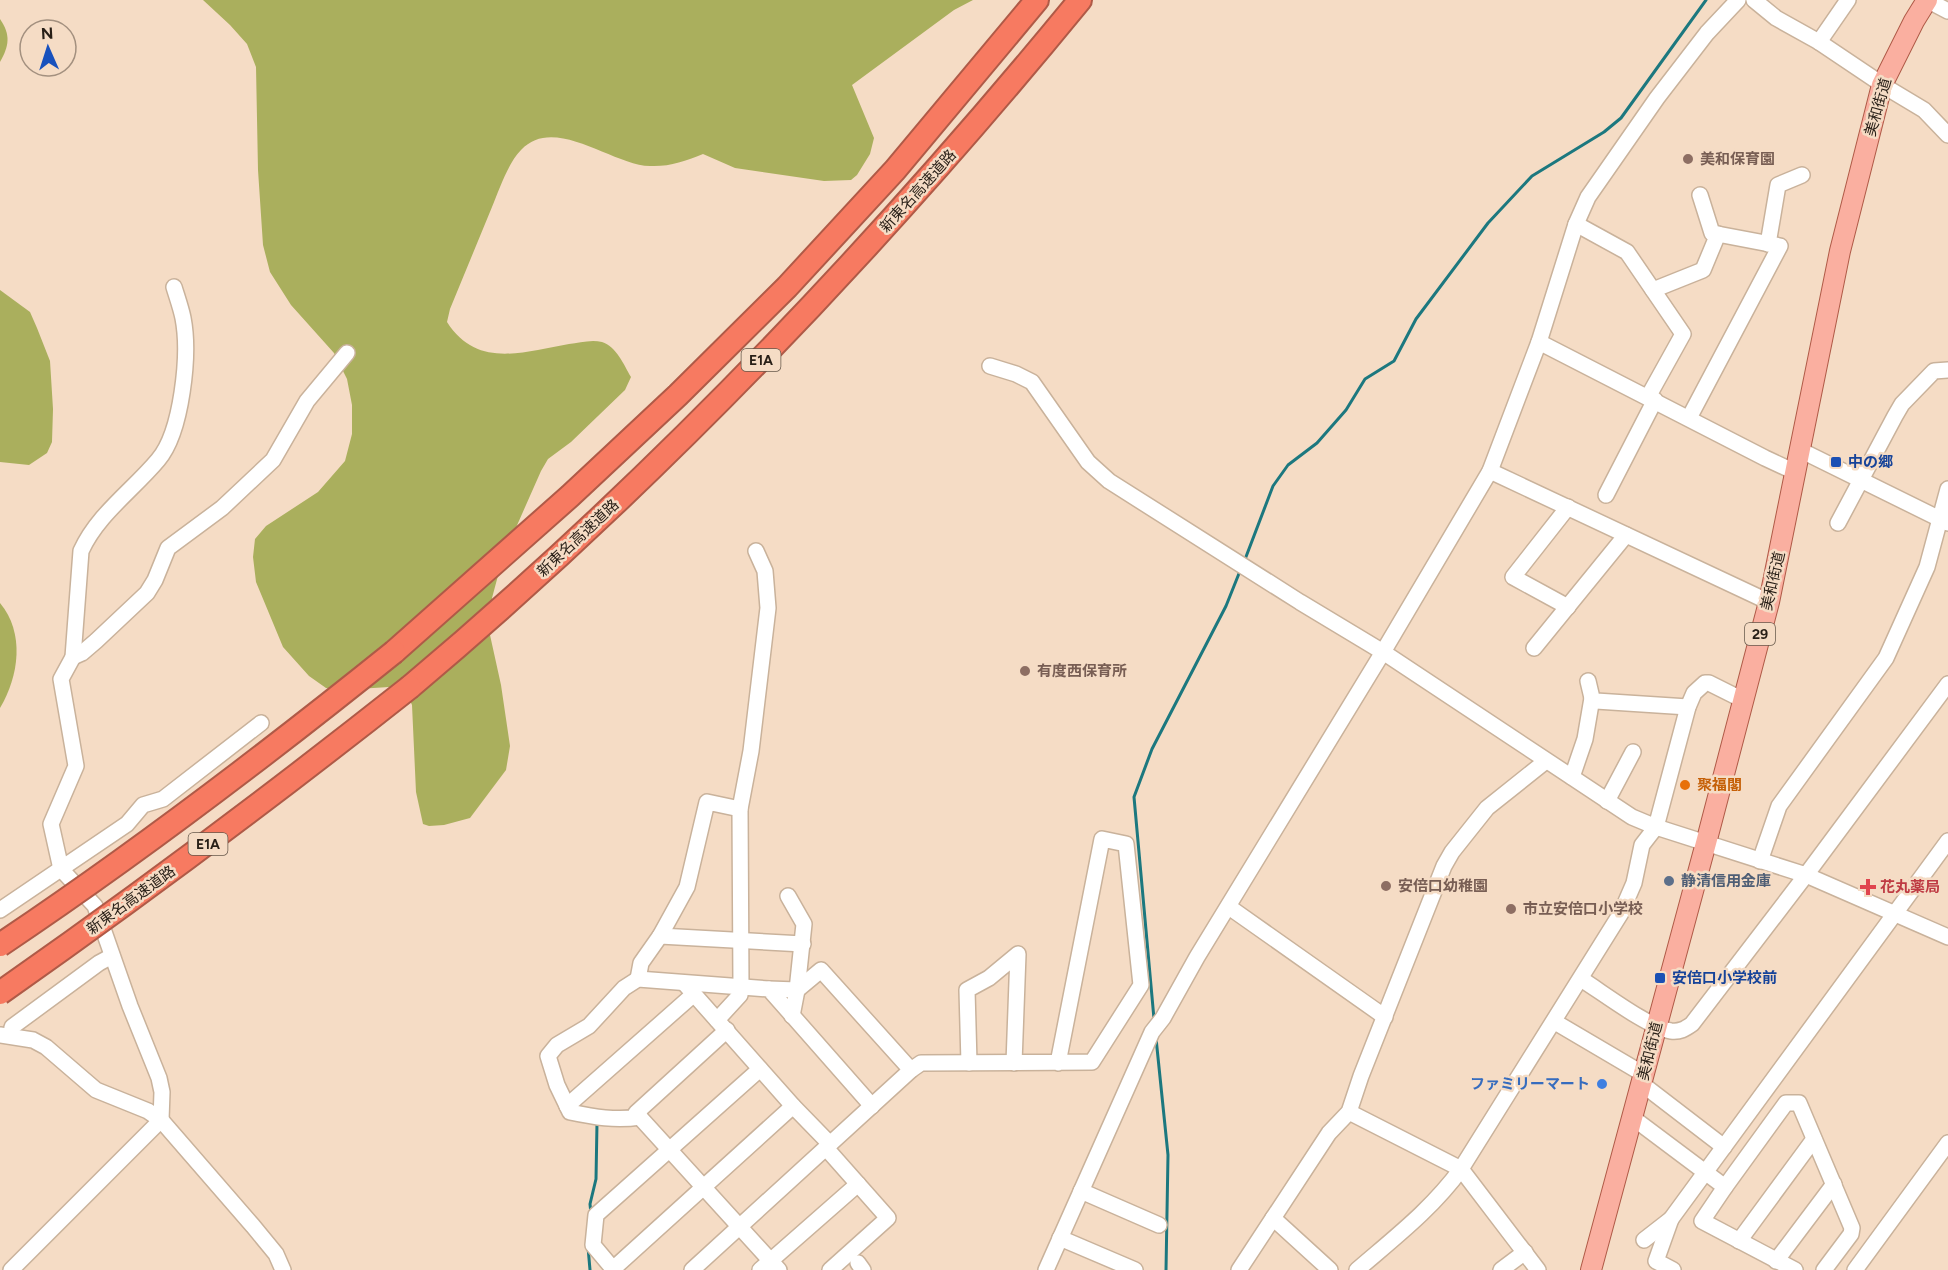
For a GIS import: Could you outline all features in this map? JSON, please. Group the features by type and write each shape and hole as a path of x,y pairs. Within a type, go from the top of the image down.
{"highway":[{"name":"新東名高速道路","path":"0,945 171,825 303,725 394,652 570,496 678,395 787,286 895,170 1037,0"},
{"name":"新東名高速道路","path":"0,993 191,857 314,763 410,687 576,540 699,423 806,314 911,200 1003,94 1080,0"}],"main road":[{"name":"美和街道","path":"1592,1270 1768,602 1839,251 1882,85 1927,0"}],"street":[{"path":"1047,1270 1156,1026 1490,471 1539,342 1576,224 1588,197 1657,98 1707,33 1738,0"},
{"path":"1754,0 1776,18 1819,42 1882,85 1924,110 1948,135"},
{"path":"1819,42 1848,0"},
{"path":"1927,0 1948,11"},
{"path":"1768,244 1778,185 1802,175"},
{"path":"1689,418 1780,246 1713,233 1700,195"},
{"path":"1576,224 1627,252 1683,334 1606,495"},
{"path":"1653,290 1703,270 1718,234"},
{"path":"11,1270 161,1120 162,1092 159,1078 130,1006 95,906 61,869 51,824 76,766 61,679 73,657 81,551 88,536 101,519 159,459 170,442 180,402 186,351 183,319 174,287"},
{"path":"1539,342 1795,472"},
{"path":"73,657 96,641 147,593 168,548 222,508 273,459 307,401 347,353"},
{"path":"990,366 1032,382 1088,462 1109,481 1383,652 1632,817 1656,827 1806,875 1948,937"},
{"path":"1838,523 1902,404 1934,371 1948,370"},
{"path":"1800,450 1944,521"},
{"path":"1490,471 1768,602"},
{"path":"1760,861 1779,806 1886,658 1927,567 1944,521 1948,489"},
{"path":"1568,507 1514,577 1568,607"},
{"path":"1534,648 1626,535"},
{"path":"756,551 765,571 768,608 752,751 740,809 740,995 722,1025 636,1113 740,1227 770,1267 858,1184"},
{"path":"1572,777 1585,739 1592,698 1588,681"},
{"path":"1357,1270 1445,1191 1555,1022 1621,913 1634,883 1642,844 1656,827 1688,707 1694,693 1705,683 1709,683 1743,700"},
{"path":"1581,979 1656,1027 1678,1031 1692,1024 1948,684"},
{"path":"1592,698 1596,701 1688,707"},
{"path":"0,910 127,824 143,805 163,799 261,723"},
{"path":"1607,801 1633,752"},
{"path":"1239,1270 1329,1133 1349,1112 1360,1076 1444,866 1452,852 1487,808 1546,761"},
{"path":"638,980 641,963 660,936 687,887 707,802 740,809"},
{"path":"692,1270 911,1070 921,1064 1059,1063 1092,1062 1141,985 1126,844 1102,839 1059,1063"},
{"path":"1644,1240 1671,1219 1855,971 1948,841"},
{"path":"788,896 804,924 792,1016"},
{"path":"1229,907 1385,1017"},
{"path":"660,936 803,944"},
{"path":"969,1063 967,990 989,978 1018,954 1014,1063"},
{"path":"5,1035 12,1027 99,963 112,956"},
{"path":"640,1117 625,1120 598,1118 570,1112 557,1085 548,1056 557,1045 589,1026 624,988 638,980 690,989 741,987 797,990 821,970 911,1070"},
{"path":"690,989 888,1218 830,1270"},
{"path":"567,1106 690,989"},
{"path":"769,989 872,1106"},
{"path":"1555,1022 1644,1079 1724,1147"},
{"path":"5,1035 33,1040 46,1047 96,1090 148,1111 161,1120 276,1254 283,1270"},
{"path":"760,1069 596,1215 593,1245 614,1269 793,1106"},
{"path":"1795,1270 1702,1221 1786,1103 1799,1103 1852,1231 1824,1270"},
{"path":"1349,1112 1461,1169 1538,1270"},
{"path":"1633,1118 1725,1187"},
{"path":"1739,1241 1814,1139"},
{"path":"1855,1270 1948,1143"},
{"path":"1776,1261 1834,1184"},
{"path":"1081,1191 1159,1225"},
{"path":"1273,1218 1330,1270"},
{"path":"1671,1219 1656,1261 1672,1270"},
{"path":"1060,1238 1104,1264 1135,1270"},
{"path":"1501,1270 1525,1252"}],"green space":[{"path":"203,0 973,0 954,10 852,85 874,138 870,154 857,175 851,180 824,181 735,168 703,154 657,166 635,164 584,144 550,137 534,140 516,155 501,185 450,309 447,322 459,337 472,346 487,352 502,354 585,342 602,342 611,347 631,377 625,390 571,442 548,459 503,557 492,598 490,635 501,685 510,746 506,770 470,818 444,825 423,824 416,792 412,705 407,694 389,687 342,690 326,688 309,676 283,647 256,582 253,557 255,539 266,526 318,492 345,461 352,434 352,405 347,379 334,353 291,305 270,272 263,245 258,170 256,67 247,44"},
{"path":"0,19 6,30 8,41 0,62"},
{"path":"0,290 30,312 50,361 53,409 52,442 47,453 29,465 0,462"},
{"path":"0,603 13,628 16,655 12,682 0,708"}],"waterway":[{"path":"1244,562 1273,486 1288,465 1317,443 1346,410 1365,379 1394,361 1416,319 1488,223 1532,176 1604,132 1621,118 1706,0"},
{"path":"1154,1019 1134,797 1152,749 1226,606 1240,571"},
{"path":"1156,1038 1168,1155 1166,1270"},
{"path":"591,1214 590,1204 596,1179 597,1123"},
{"path":"588,1247 590,1270"}],"place":[{"name":"美和保育園","path":"1688,159"},
{"name":"中の郷","path":"1836,462"},
{"name":"有度西保育所","path":"1025,671"},
{"name":"聚福閣","path":"1685,785"},
{"name":"静清信用金庫","path":"1669,881"},
{"name":"安倍口幼稚園","path":"1386,886"},
{"name":"花丸薬局","path":"1868,887"},
{"name":"市立安倍口小学校","path":"1511,909"},
{"name":"安倍口小学校前","path":"1660,978"},
{"name":"ファミリーマート","path":"1602,1084"}]}
